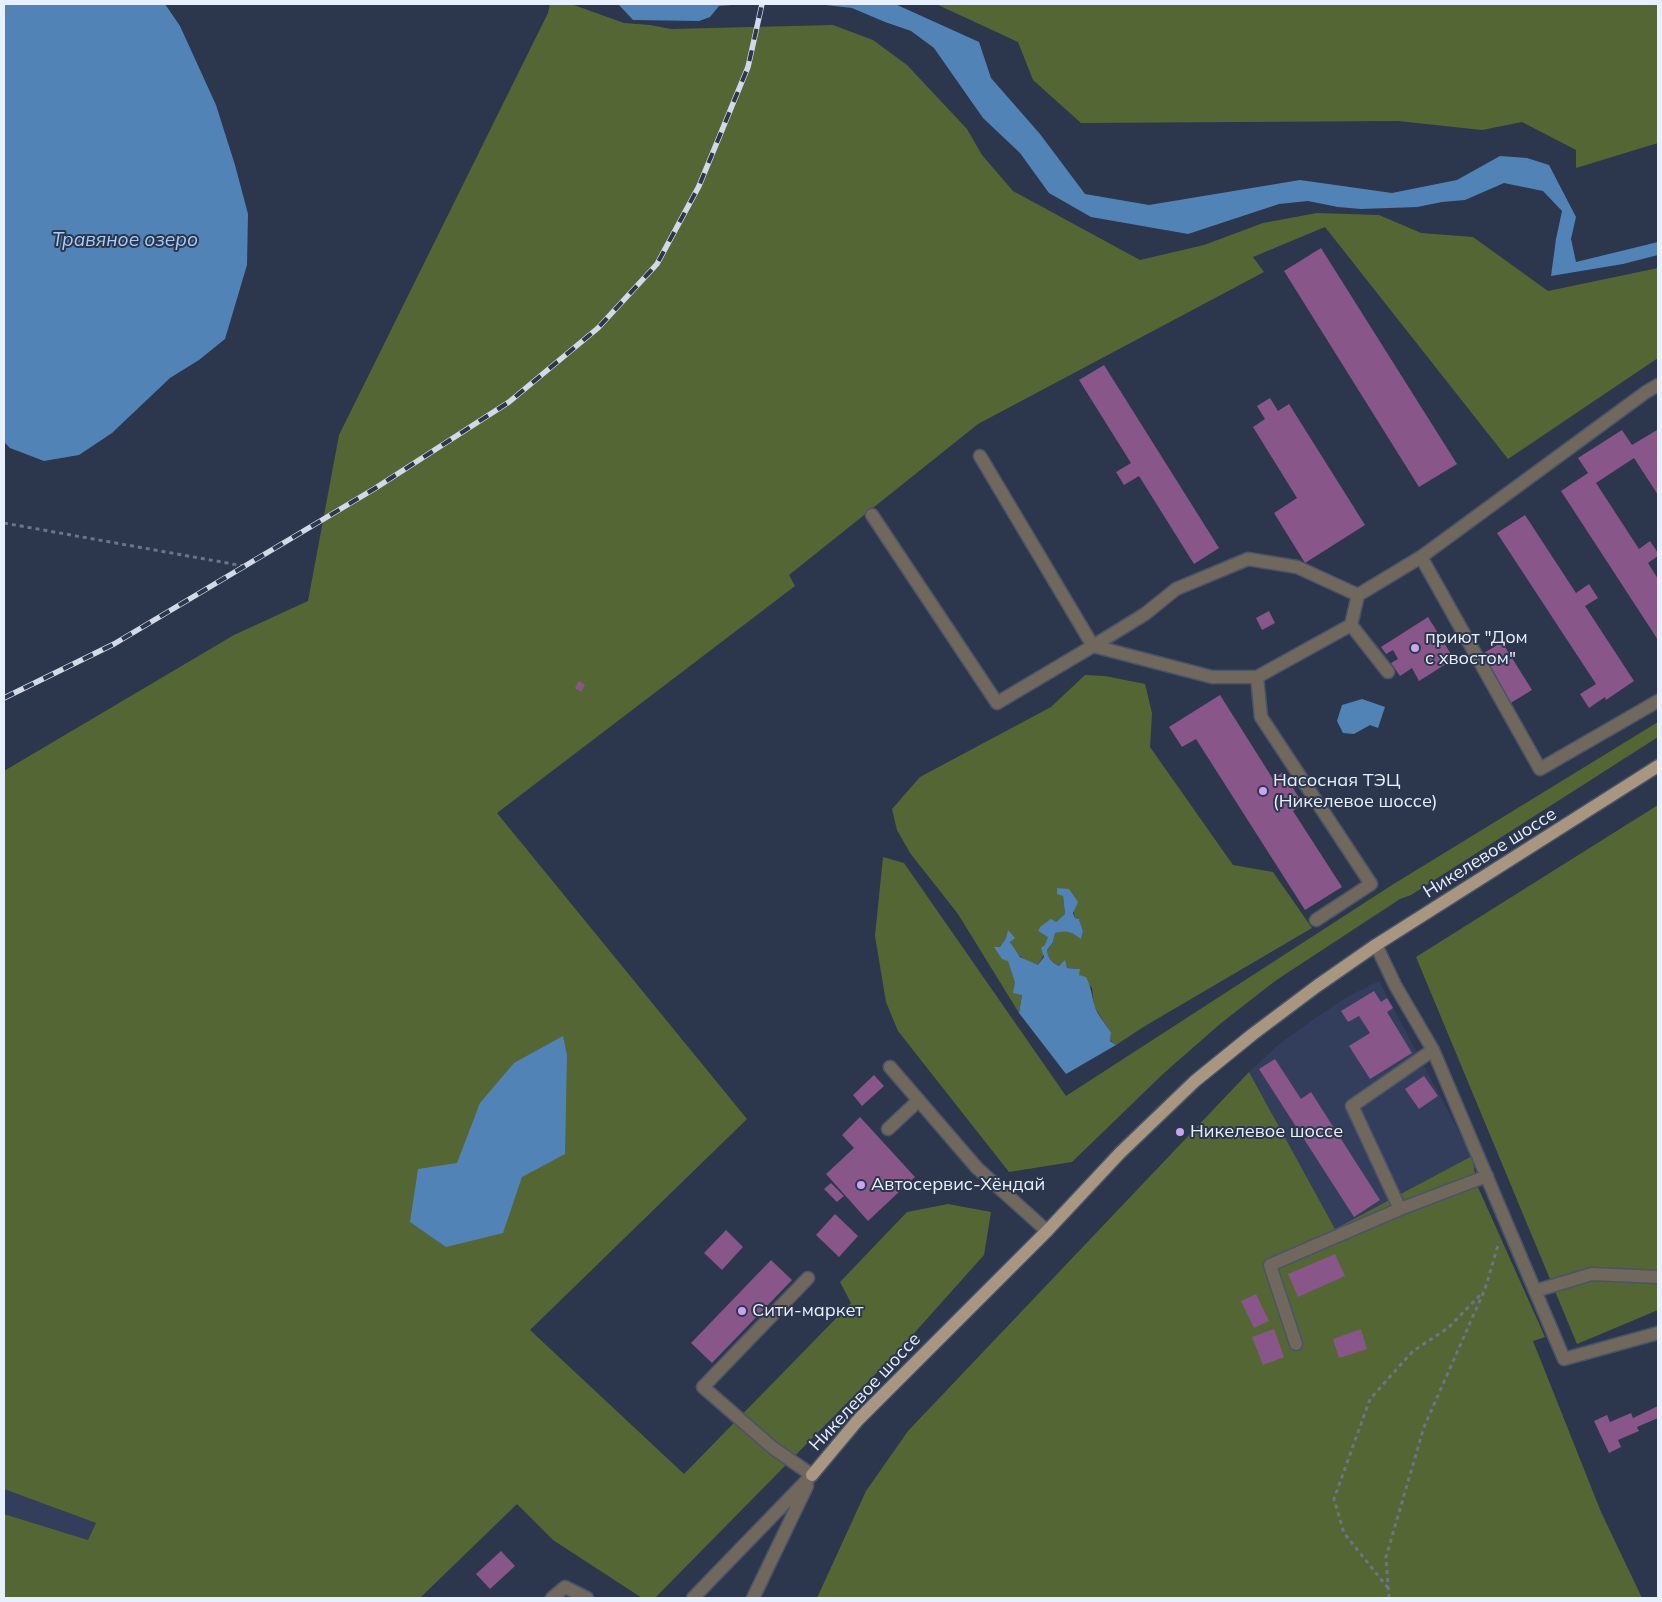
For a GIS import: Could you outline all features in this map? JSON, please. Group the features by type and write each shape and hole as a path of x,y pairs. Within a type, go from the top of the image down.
{"main road":[{"name":"Никелевое шоссе","path":"812,1474 858,1420 1047,1231 1120,1154 1195,1081 1253,1034 1376,945 1658,766"}],"street":[{"path":"980,456 1093,646 1212,677 1257,677 1351,625 1358,595 1421,557 1658,385"},
{"path":"872,515 997,703 1145,614 1176,589 1248,559 1296,566 1358,595"},
{"path":"1421,557 1540,769 1658,701"},
{"path":"1351,625 1388,672"},
{"path":"1257,677 1261,717 1371,884 1316,920"},
{"path":"1376,945 1395,984 1433,1050 1564,1360 1658,1333"},
{"path":"1400,1209 1352,1106 1433,1050"},
{"path":"890,1067 977,1168 1047,1231"},
{"path":"888,1129 919,1100"},
{"path":"1296,1344 1270,1265 1400,1209 1487,1176"},
{"path":"1535,1291 1592,1274 1658,1277"},
{"path":"693,1598 812,1474 773,1448 702,1387 808,1278"},
{"name":"Никелевое шоссе","path":"753,1598 812,1474"},
{"path":"552,1598 565,1587 587,1598"}],"path":[{"path":"4,523 244,566"},
{"path":"1388,1598 1386,1557 1424,1427 1485,1289 1505,1219"},
{"path":"1388,1588 1344,1533 1334,1499 1370,1399 1413,1350 1448,1328 1485,1289"}],"shaded area":[{"path":"1379,981 1472,1156 1335,1230 1249,1072 1278,1045 1314,1019 1347,997"},
{"path":"4,1489 96,1523 88,1540 4,1514"}],"green space":[{"path":"550,4 571,4 624,23 671,29 833,25 873,40 907,65 967,129 982,155 1013,191 1140,260 1204,245 1263,223 1317,213 1379,215 1421,233 1473,237 1548,291 1658,268 1658,358 1508,459 1325,227 1253,257 1264,272 978,424 789,575 795,586 497,813 747,1119 530,1330 684,1474 851,1303 840,1282 907,1212 948,1204 991,1212 984,1255 900,1349 655,1598 642,1598 553,1540 517,1504 420,1598 4,1598 4,1514 88,1540 96,1523 4,1489 4,771 234,635 308,601 339,435 548,13"},
{"path":"936,4 1658,4 1658,143 1576,168 1576,150 1522,122 1482,130 1398,121 1081,123 1033,80 1018,42"},
{"path":"1085,675 1105,676 1145,684 1152,713 1150,747 1233,865 1273,872 1312,928 1116,1045 1110,1040 1111,1032 1094,1006 1092,988 1079,975 1079,969 1058,966 1048,956 1047,950 1053,942 1055,933 1069,932 1081,938 1083,931 1079,919 1075,918 1069,890 1057,888 1063,896 1065,914 1056,922 1040,927 1038,931 1049,937 1044,955 1038,965 1017,953 1008,931 1000,947 1008,960 1015,983 1022,995 1019,1013 958,914 910,853 897,830 892,809 920,777 1051,707"},
{"path":"1658,722 1658,737 1411,895 1400,899 1275,981 1220,1024 1164,1073 1072,1162 1009,1172 898,1031 886,1002 875,936 883,857 904,863 1066,1096 1392,885"},
{"path":"1658,805 1658,1310 1577,1344 1416,957"},
{"path":"1249,1072 1335,1229 1472,1156 1477,1185 1545,1337 1533,1341 1601,1512 1642,1598 817,1598 866,1491 908,1431"}],"water":[{"name":"Травяное озеро","path":"4,4 165,4 180,26 216,105 248,214 247,265 225,339 199,360 170,378 112,433 79,455 44,461 10,448 4,442"},
{"path":"616,4 745,4 719,6 710,17 699,21 633,20"},
{"path":"817,4 895,4 979,42 991,78 1040,134 1085,194 1149,205 1300,180 1392,193 1457,180 1500,156 1527,158 1549,165 1576,217 1571,239 1576,262 1658,242 1658,255 1623,264 1551,276 1562,211 1543,191 1504,183 1465,200 1417,207 1361,209 1308,201 1279,204 1188,234 1091,217 1049,193 1020,153 983,118 934,48 911,31 852,8"},
{"path":"1362,699 1385,707 1378,728 1370,725 1354,734 1343,733 1337,721 1342,705"},
{"path":"1057,888 1069,889 1078,902 1073,913 1075,918 1079,919 1083,931 1081,939 1069,932 1055,933 1053,942 1047,950 1048,955 1050,960 1059,966 1065,960 1067,968 1080,969 1079,975 1086,977 1097,1012 1111,1032 1110,1041 1116,1045 1066,1074 1019,1013 1022,995 1013,993 1015,983 1008,961 1002,959 994,947 1000,947 1006,938 1008,930 1015,938 1010,942 1020,957 1038,965 1044,957 1041,948 1045,945 1048,937 1038,931 1040,927 1051,919 1056,922 1065,914 1063,896 1057,894"},
{"path":"563,1036 567,1055 565,1154 522,1177 503,1233 446,1247 410,1222 418,1169 457,1163 480,1103 514,1063"}],"building":[{"path":"1321,248 1457,464 1419,487 1284,271"},
{"path":"1104,365 1219,548 1194,564 1139,476 1124,485 1116,472 1131,463 1079,380"},
{"path":"1270,398 1278,411 1289,404 1365,525 1305,563 1274,513 1297,498 1253,427 1265,419 1257,406"},
{"path":"1622,430 1632,445 1657,430 1658,432 1658,495 1634,458 1596,483 1639,549 1650,541 1658,553 1658,556 1648,563 1658,579 1658,640 1561,491 1588,473 1578,458"},
{"path":"1525,515 1576,593 1589,584 1598,598 1585,606 1634,681 1606,700 1605,697 1589,708 1580,694 1596,684 1497,533"},
{"path":"1269,611 1275,623 1262,630 1256,618"},
{"name":"приют \"Дом с хвостом\"","path":"1428,617 1454,659 1419,681 1412,668 1400,676 1391,663 1398,659 1393,650 1386,654 1381,647"},
{"path":"1502,642 1532,690 1509,704 1479,656"},
{"path":"579,681 585,685 581,692 575,688"},
{"name":"Насосная ТЭЦ (Никелевое шоссе)","path":"1220,695 1273,779 1283,772 1303,804 1293,811 1342,887 1305,910 1196,739 1182,747 1169,727"},
{"path":"1374,991 1381,1002 1387,998 1393,1008 1387,1012 1412,1053 1370,1079 1349,1046 1370,1033 1359,1016 1348,1022 1341,1011"},
{"path":"1275,1059 1301,1099 1311,1092 1380,1200 1354,1217 1259,1069"},
{"path":"874,1075 884,1086 862,1106 853,1095"},
{"path":"1424,1076 1438,1096 1419,1109 1405,1089"},
{"path":"860,1117 915,1177 868,1221 826,1174 854,1148 842,1135"},
{"path":"831,1183 844,1196 837,1202 824,1189"},
{"path":"835,1214 858,1236 839,1257 816,1235"},
{"path":"726,1230 743,1247 722,1270 704,1253"},
{"path":"1335,1254 1345,1276 1298,1297 1288,1274"},
{"name":"Сити-маркет","path":"771,1260 792,1280 712,1363 691,1343"},
{"path":"1256,1294 1269,1321 1254,1328 1241,1301"},
{"path":"1274,1329 1284,1357 1263,1365 1252,1337"},
{"path":"1361,1329 1367,1349 1339,1358 1333,1339"},
{"path":"1658,1406 1658,1418 1637,1427 1639,1431 1618,1440 1621,1447 1609,1453 1594,1421 1607,1415 1610,1422 1631,1413 1633,1418"},
{"path":"501,1551 515,1566 490,1589 476,1574"}],"railway":[{"path":"4,698 114,644 374,489 509,402 598,328 657,264 699,186 748,67 762,4"}],"place":[{"name":"приют \"Дом с хвостом\"","path":"1415,648"},
{"name":"Насосная ТЭЦ (Никелевое шоссе)","path":"1263,791"},
{"name":"Никелевое шоссе","path":"1180,1132"},
{"name":"Автосервис-Хёндай","path":"861,1185"},
{"name":"Сити-маркет","path":"742,1311"}]}
